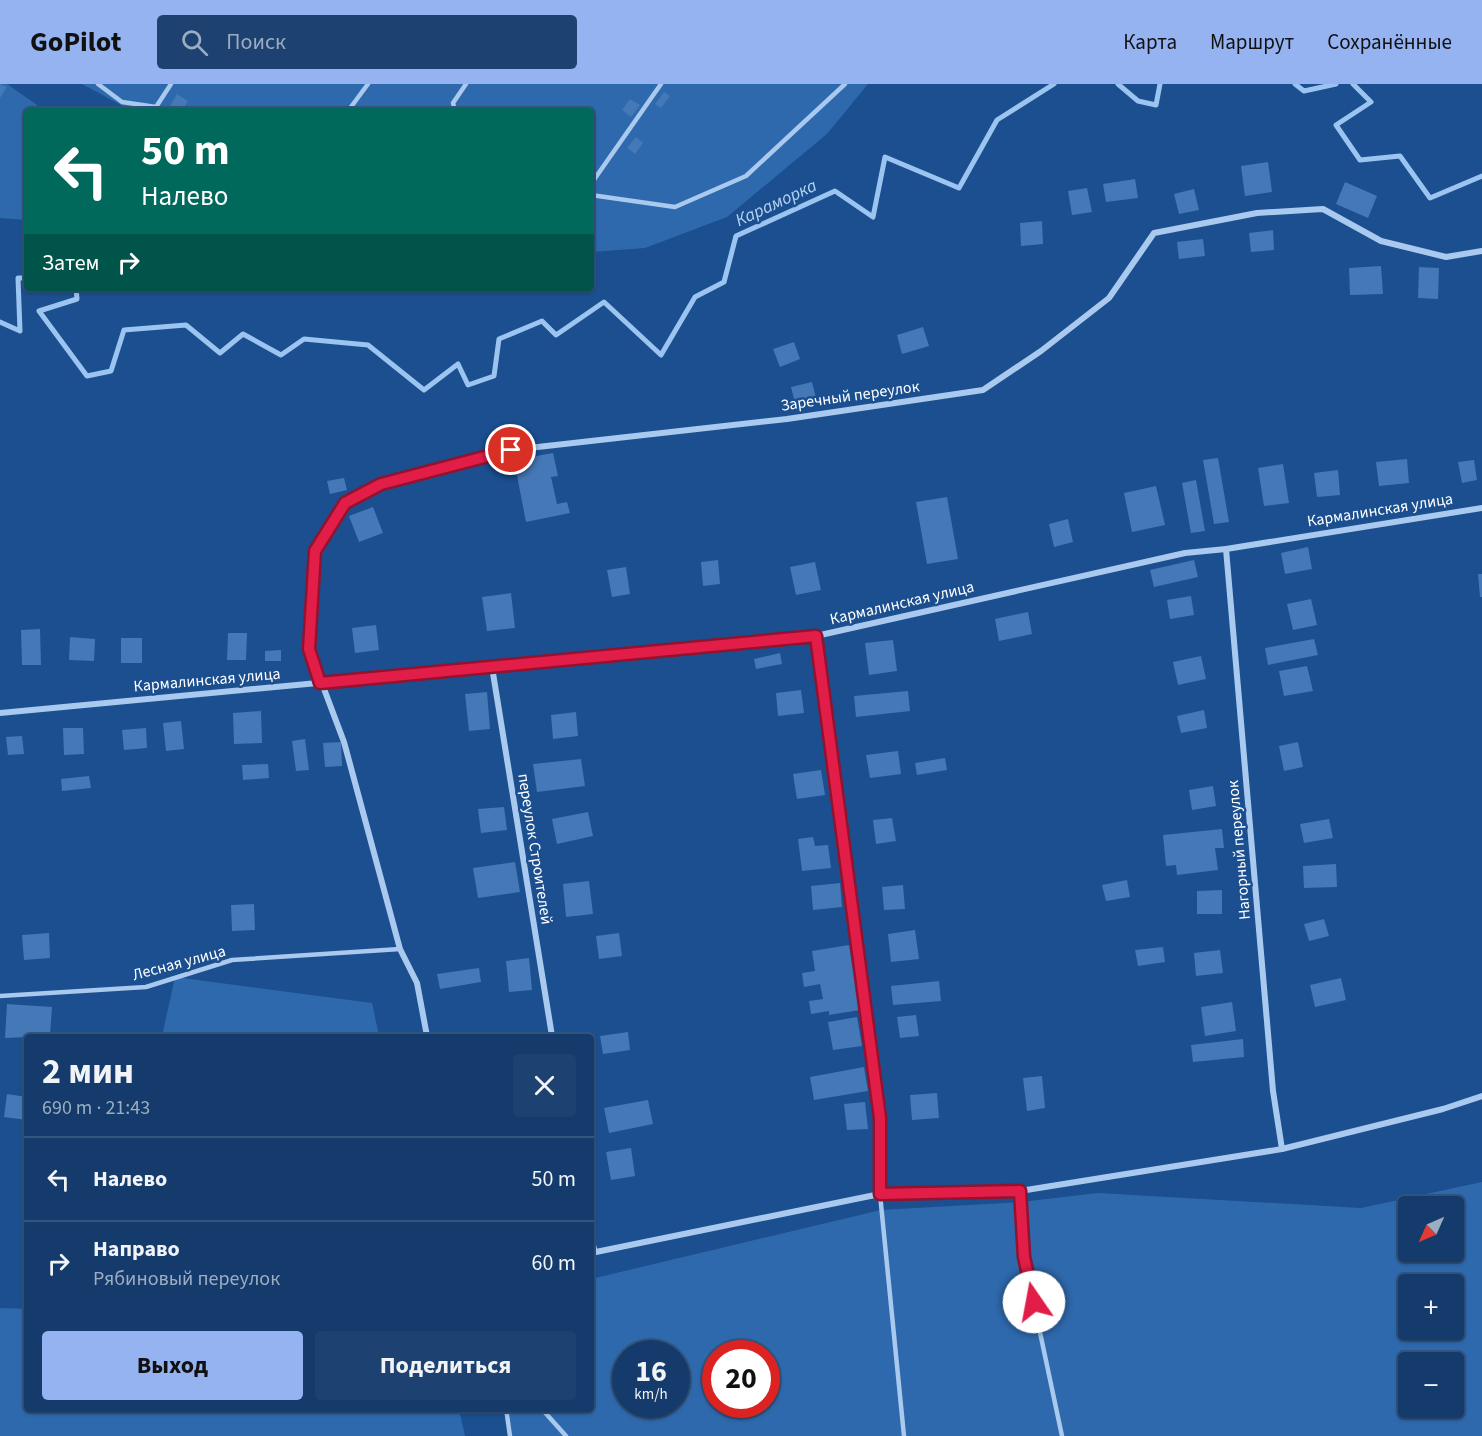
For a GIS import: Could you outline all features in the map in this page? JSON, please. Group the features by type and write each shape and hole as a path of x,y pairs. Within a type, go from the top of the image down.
{"street":[{"name":"Заречный переулок","path":"427,1034 417,983 400,949 344,742 309,649 315,551 345,503 381,484 511,450 787,419 984,390 1041,351 1109,298 1154,233 1257,213 1323,208 1381,241 1446,257 1482,252"},
{"name":"Кармалинская улица","path":"0,713 816,636 1185,553 1226,549 1482,508"},
{"name":"Нагорный переулок","path":"1226,549 1273,1091 1282,1149"},
{"path":"816,636 880,1118 880,1194"},
{"name":"переулок Строителей","path":"492,667 552,1034"},
{"path":"594,1253 880,1194 1020,1191 1282,1149 1482,1096"}],"lane":[{"path":"98,84 122,102 156,107 171,84"},
{"path":"350,108 368,84"},
{"path":"454,108 453,103 466,84"},
{"path":"594,180 661,84"},
{"path":"594,195 675,207 746,176 845,84"},
{"name":"Лесная улица","path":"0,996 146,987 232,960 400,949"},
{"path":"1020,1191 1024,1257 1062,1436"},
{"path":"880,1194 904,1436"},
{"path":"507,1412 510,1436"},
{"path":"545,1412 566,1436"}],"shaded area":[{"path":"0,84 7,84 37,105 36,108 24,108 24,220 0,218"},
{"path":"82,84 868,84 827,134 727,217 645,248 594,252 594,108 126,108"},
{"path":"175,977 372,1003 379,1034 162,1034"},
{"path":"1482,1182 1482,1436 512,1436 508,1412 594,1412 594,1278 881,1210 1021,1202 1098,1193 1361,1208 1398,1200 1398,1262 1464,1262 1464,1196 1417,1196"},
{"path":"0,1308 24,1309 24,1412 460,1412 465,1436 0,1436"}],"building":[{"path":"0,84 7,87 0,98"},
{"path":"664,92 670,96 661,108 655,104"},
{"path":"177,94 188,101 184,108 169,108"},
{"path":"630,99 640,105 631,117 622,110"},
{"path":"636,137 643,143 635,154 627,148"},
{"path":"1268,162 1272,192 1245,196 1241,166"},
{"path":"1135,179 1138,198 1106,202 1103,184"},
{"path":"1345,182 1377,196 1368,218 1336,204"},
{"path":"1087,188 1092,212 1072,215 1068,191"},
{"path":"1194,189 1199,210 1179,214 1174,194"},
{"path":"1042,221 1043,244 1021,246 1020,223"},
{"path":"1273,230 1274,250 1251,252 1249,233"},
{"path":"1203,239 1205,256 1179,259 1177,242"},
{"path":"1381,266 1383,294 1350,295 1349,268"},
{"path":"1419,267 1439,268 1438,299 1418,298"},
{"path":"923,327 929,346 902,354 897,335"},
{"path":"794,342 800,359 780,367 773,349"},
{"path":"812,382 817,402 796,407 791,387"},
{"path":"553,453 558,476 551,477 557,504 567,502 570,513 526,522 514,460"},
{"path":"1218,458 1229,522 1214,524 1203,460"},
{"path":"1407,459 1409,483 1379,486 1376,462"},
{"path":"1474,460 1477,480 1462,483 1458,462"},
{"path":"1283,464 1289,503 1264,506 1258,468"},
{"path":"1338,470 1340,495 1317,497 1314,473"},
{"path":"344,478 347,490 330,494 327,481"},
{"path":"1196,480 1205,531 1191,533 1182,483"},
{"path":"1156,486 1165,525 1132,532 1124,493"},
{"path":"947,497 958,559 927,564 916,502"},
{"path":"373,507 383,533 359,542 349,516"},
{"path":"1068,519 1073,542 1054,547 1049,524"},
{"path":"1308,547 1312,569 1285,574 1281,553"},
{"path":"718,560 720,584 703,586 701,562"},
{"path":"1194,560 1198,577 1154,587 1150,570"},
{"path":"815,562 821,590 796,595 790,567"},
{"path":"626,567 630,594 612,597 607,570"},
{"path":"1478,574 1482,574 1482,597 1480,597"},
{"path":"511,593 515,628 487,631 482,597"},
{"path":"1191,596 1194,615 1170,619 1167,600"},
{"path":"1311,599 1317,625 1293,630 1287,604"},
{"path":"1028,612 1032,634 999,641 995,619"},
{"path":"376,625 379,650 355,653 352,628"},
{"path":"40,629 41,665 22,665 21,630"},
{"path":"228,633 247,633 246,660 227,660"},
{"path":"70,637 95,639 94,661 69,660"},
{"path":"121,638 142,638 142,663 121,663"},
{"path":"1314,639 1318,655 1268,665 1265,648"},
{"path":"893,640 897,671 869,675 865,643"},
{"path":"281,650 281,661 265,661 265,651"},
{"path":"780,653 782,664 756,669 754,659"},
{"path":"1201,656 1206,679 1178,685 1173,662"},
{"path":"1307,666 1313,691 1284,696 1279,671"},
{"path":"801,690 804,713 778,716 776,693"},
{"path":"908,691 910,711 856,717 854,696"},
{"path":"487,692 490,729 469,731 465,694"},
{"path":"1204,710 1207,728 1181,733 1177,716"},
{"path":"261,711 262,743 234,744 233,713"},
{"path":"576,712 578,736 553,739 551,715"},
{"path":"181,721 184,749 166,751 163,723"},
{"path":"63,728 83,728 84,754 64,755"},
{"path":"146,728 147,748 124,750 122,730"},
{"path":"22,736 24,754 8,755 6,737"},
{"path":"305,739 309,770 296,771 292,741"},
{"path":"341,742 342,766 325,767 323,743"},
{"path":"1298,742 1303,767 1284,771 1279,746"},
{"path":"898,751 901,774 870,778 866,755"},
{"path":"945,758 947,770 917,775 915,763"},
{"path":"581,759 585,786 537,792 533,764"},
{"path":"268,764 269,778 243,780 242,765"},
{"path":"821,770 825,795 797,799 793,774"},
{"path":"89,776 91,788 62,791 61,779"},
{"path":"1213,786 1216,806 1192,810 1189,790"},
{"path":"504,807 507,830 481,833 478,809"},
{"path":"588,812 593,836 557,844 552,819"},
{"path":"892,818 896,841 876,844 873,820"},
{"path":"1329,819 1333,838 1304,843 1300,824"},
{"path":"1222,829 1224,848 1215,848 1218,870 1177,875 1176,865 1166,866 1163,835"},
{"path":"813,837 815,846 828,845 831,868 802,871 798,839"},
{"path":"515,862 520,892 478,898 473,868"},
{"path":"1336,864 1337,887 1304,888 1303,866"},
{"path":"1127,880 1130,897 1106,901 1102,885"},
{"path":"589,881 593,914 566,917 563,884"},
{"path":"840,883 842,907 813,910 811,886"},
{"path":"903,885 905,909 884,910 882,887"},
{"path":"1222,890 1222,914 1197,914 1197,891"},
{"path":"254,904 255,930 232,931 231,905"},
{"path":"1324,919 1329,936 1309,941 1304,924"},
{"path":"915,930 919,959 891,962 888,934"},
{"path":"49,933 50,958 24,960 22,935"},
{"path":"619,933 622,956 599,959 596,936"},
{"path":"849,945 860,1010 829,1015 829,1011 811,1014 809,1001 823,999 820,984 804,987 802,973 815,971 812,951"},
{"path":"1163,947 1165,962 1138,966 1135,950"},
{"path":"1220,950 1223,973 1196,976 1194,953"},
{"path":"529,958 532,990 509,992 506,961"},
{"path":"479,968 481,982 440,989 437,974"},
{"path":"1341,978 1346,1000 1315,1007 1310,985"},
{"path":"939,981 941,1001 893,1005 891,986"},
{"path":"1232,1002 1236,1031 1205,1036 1201,1007"},
{"path":"7,1004 52,1007 50,1034 24,1034 24,1037 5,1038"},
{"path":"916,1015 919,1036 900,1038 897,1017"},
{"path":"857,1017 862,1046 833,1050 828,1022"},
{"path":"628,1032 630,1050 603,1054 600,1036"},
{"path":"1243,1039 1244,1057 1193,1062 1191,1045"},
{"path":"864,1067 868,1091 814,1100 810,1077"},
{"path":"1042,1076 1045,1108 1027,1111 1023,1078"},
{"path":"937,1093 939,1118 912,1120 910,1095"},
{"path":"7,1094 24,1097 24,1120 4,1117"},
{"path":"648,1100 653,1124 609,1133 604,1108"},
{"path":"865,1102 868,1129 847,1130 844,1104"},
{"path":"631,1148 635,1176 611,1180 606,1152"}],"waterway":[{"name":"Караморка","path":"76,291 77,299 39,311 87,376 111,371 124,330 186,325 220,353 243,334 281,355 304,339 368,345 424,390 458,364 468,385 494,376 499,339 542,321 556,335 604,302 661,355 695,297 724,282 736,236 835,191 873,217 885,157 959,188 997,120 1054,84"},
{"name":"Караморка","path":"1118,84 1138,101 1156,105 1160,84"},
{"name":"Караморка","path":"1295,84 1304,91 1336,84"},
{"name":"Караморка","path":"1353,84 1371,102 1336,125 1360,160 1400,156 1430,198 1482,176"},
{"name":"Караморка","path":"0,322 20,331 18,278 24,278"}],"route":[{"path":"511,450 381,484 345,503 315,551 309,649 320,683 816,636 880,1118 880,1194 1020,1191 1024,1257 1034,1302"}]}
